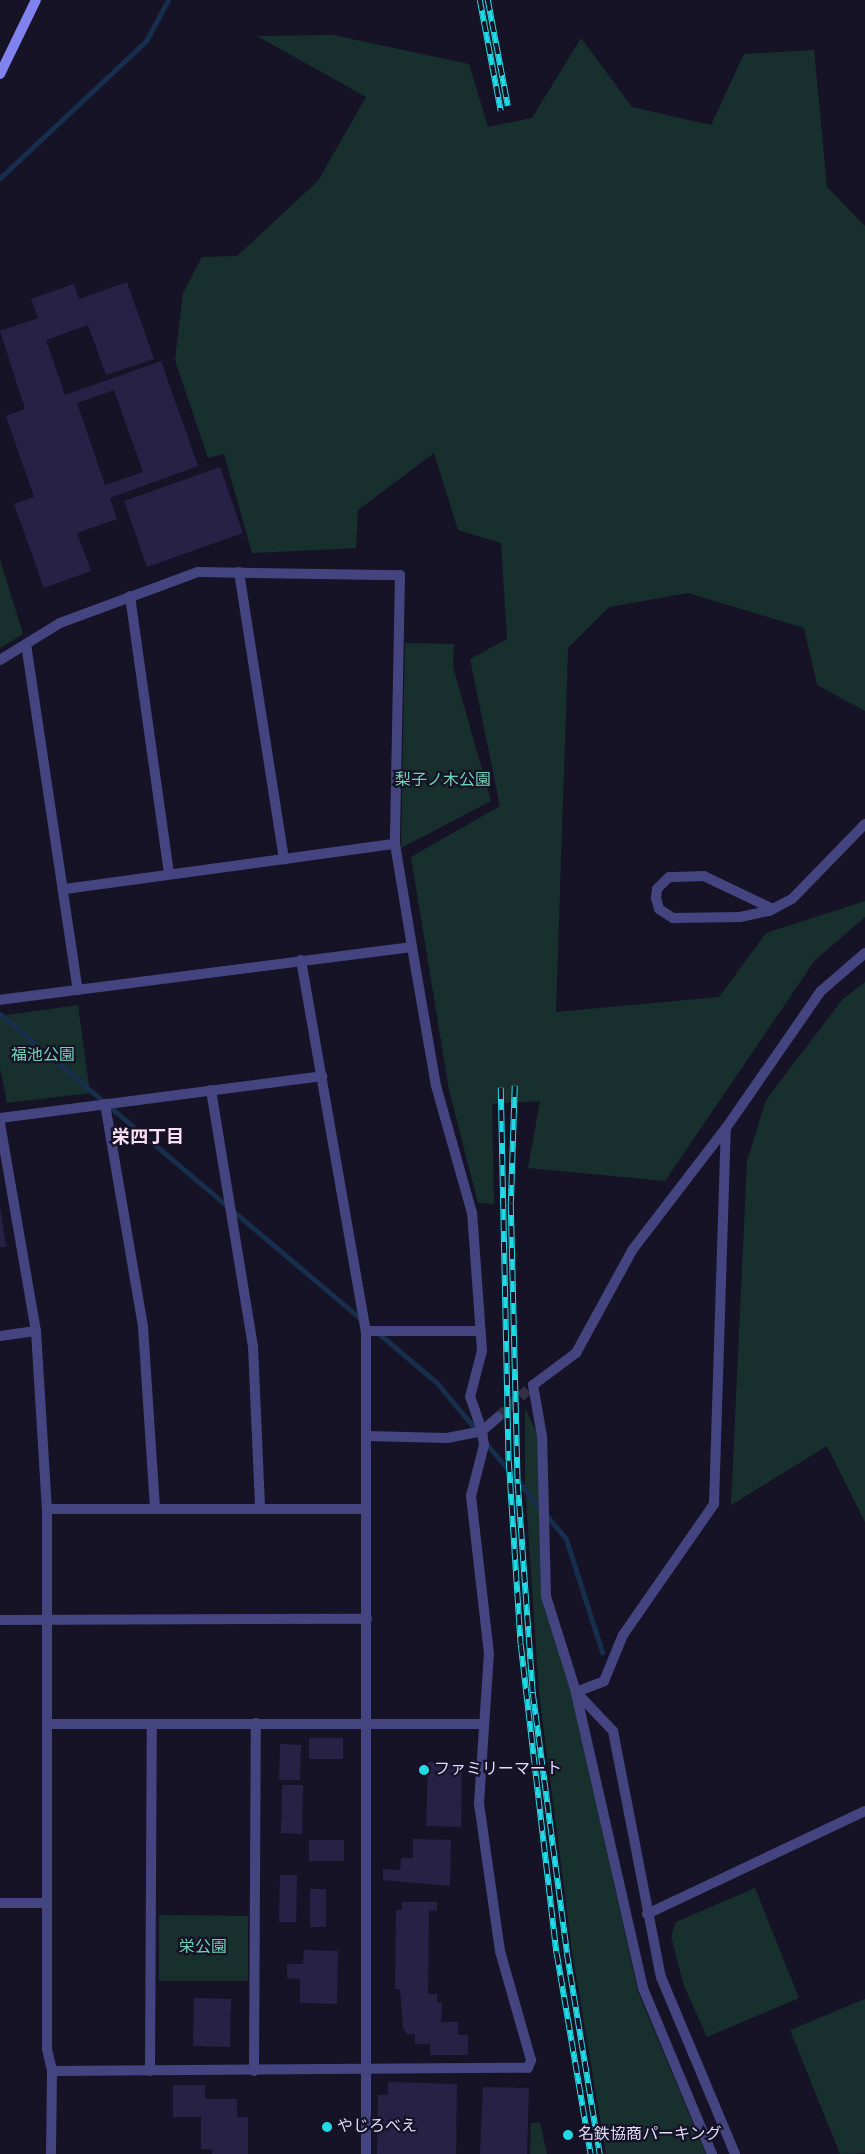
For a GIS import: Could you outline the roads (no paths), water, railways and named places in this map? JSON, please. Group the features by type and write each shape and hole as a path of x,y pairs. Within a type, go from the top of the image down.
{"street":[{"path":"0,74 36,0"},
{"path":"0,660 60,623 198,572 400,575 396,844 436,1086 472,1213 482,1351 470,1397 482,1431 484,1445 471,1496 489,1654 479,1803 483,1851 495,1898 500,1951 530,2064 522,2071 52,2071"},
{"path":"239,572 284,860"},
{"path":"130,596 170,873"},
{"path":"26,644 65,889 78,990"},
{"path":"773,909 704,876 669,877 657,889 656,898 659,908 673,918 740,917 773,909 792,899 865,824"},
{"path":"65,889 170,873 284,860 396,844"},
{"path":"0,1000 412,947"},
{"path":"712,2154 643,1988 576,1692 546,1596 542,1436 533,1384 576,1353 633,1249 726,1128 821,991 865,953"},
{"path":"301,960 366,1331 366,2154"},
{"path":"0,1118 322,1076"},
{"path":"211,1090 253,1346 260,1508"},
{"path":"105,1104 143,1328 155,1508"},
{"path":"0,1123 36,1331 47,1509 49,1724 47,2049 52,2071 51,2154"},
{"path":"576,1692 604,1681 623,1635 714,1504 726,1128"},
{"path":"0,1336 36,1331"},
{"path":"366,1331 480,1331"},
{"path":"366,1436 447,1438 482,1431 498,1418"},
{"path":"47,1509 366,1509"},
{"path":"0,1620 367,1619"},
{"path":"576,1692 613,1731 647,1914 661,1977 735,2154"},
{"path":"254,2070 256,1723"},
{"path":"49,1724 484,1724"},
{"path":"150,2071 152,1724"},
{"path":"647,1914 865,1811"},
{"path":"0,1903 47,1903"}],"waterway":[{"path":"0,178 146,41 168,0"},
{"path":"0,1014 362,1320"},
{"path":"377,1332 437,1383 477,1431"},
{"path":"485,1442 566,1539 602,1652"}],"tunnel":[{"path":"498,1417 533,1385"}],"railway":[{"path":"480,0 501,111"},
{"path":"488,0 508,106"},
{"path":"515,1086 511,1204 518,1484 533,1693 567,1953 600,2154"},
{"path":"501,1088 509,1461 521,1645 557,1954 591,2154"}],"place":[{"name":"ファミリーマート","path":"424,1770"},
{"name":"やじろべえ","path":"327,2127"},
{"name":"名鉄協商パーキング","path":"568,2135"}],"district":[{"name":"栄四丁目","path":"148,1138"}],"park label":[{"name":"梨子ノ木公園","path":"443,781"},
{"name":"福池公園","path":"43,1056"},
{"name":"栄公園","path":"203,1948"}]}
